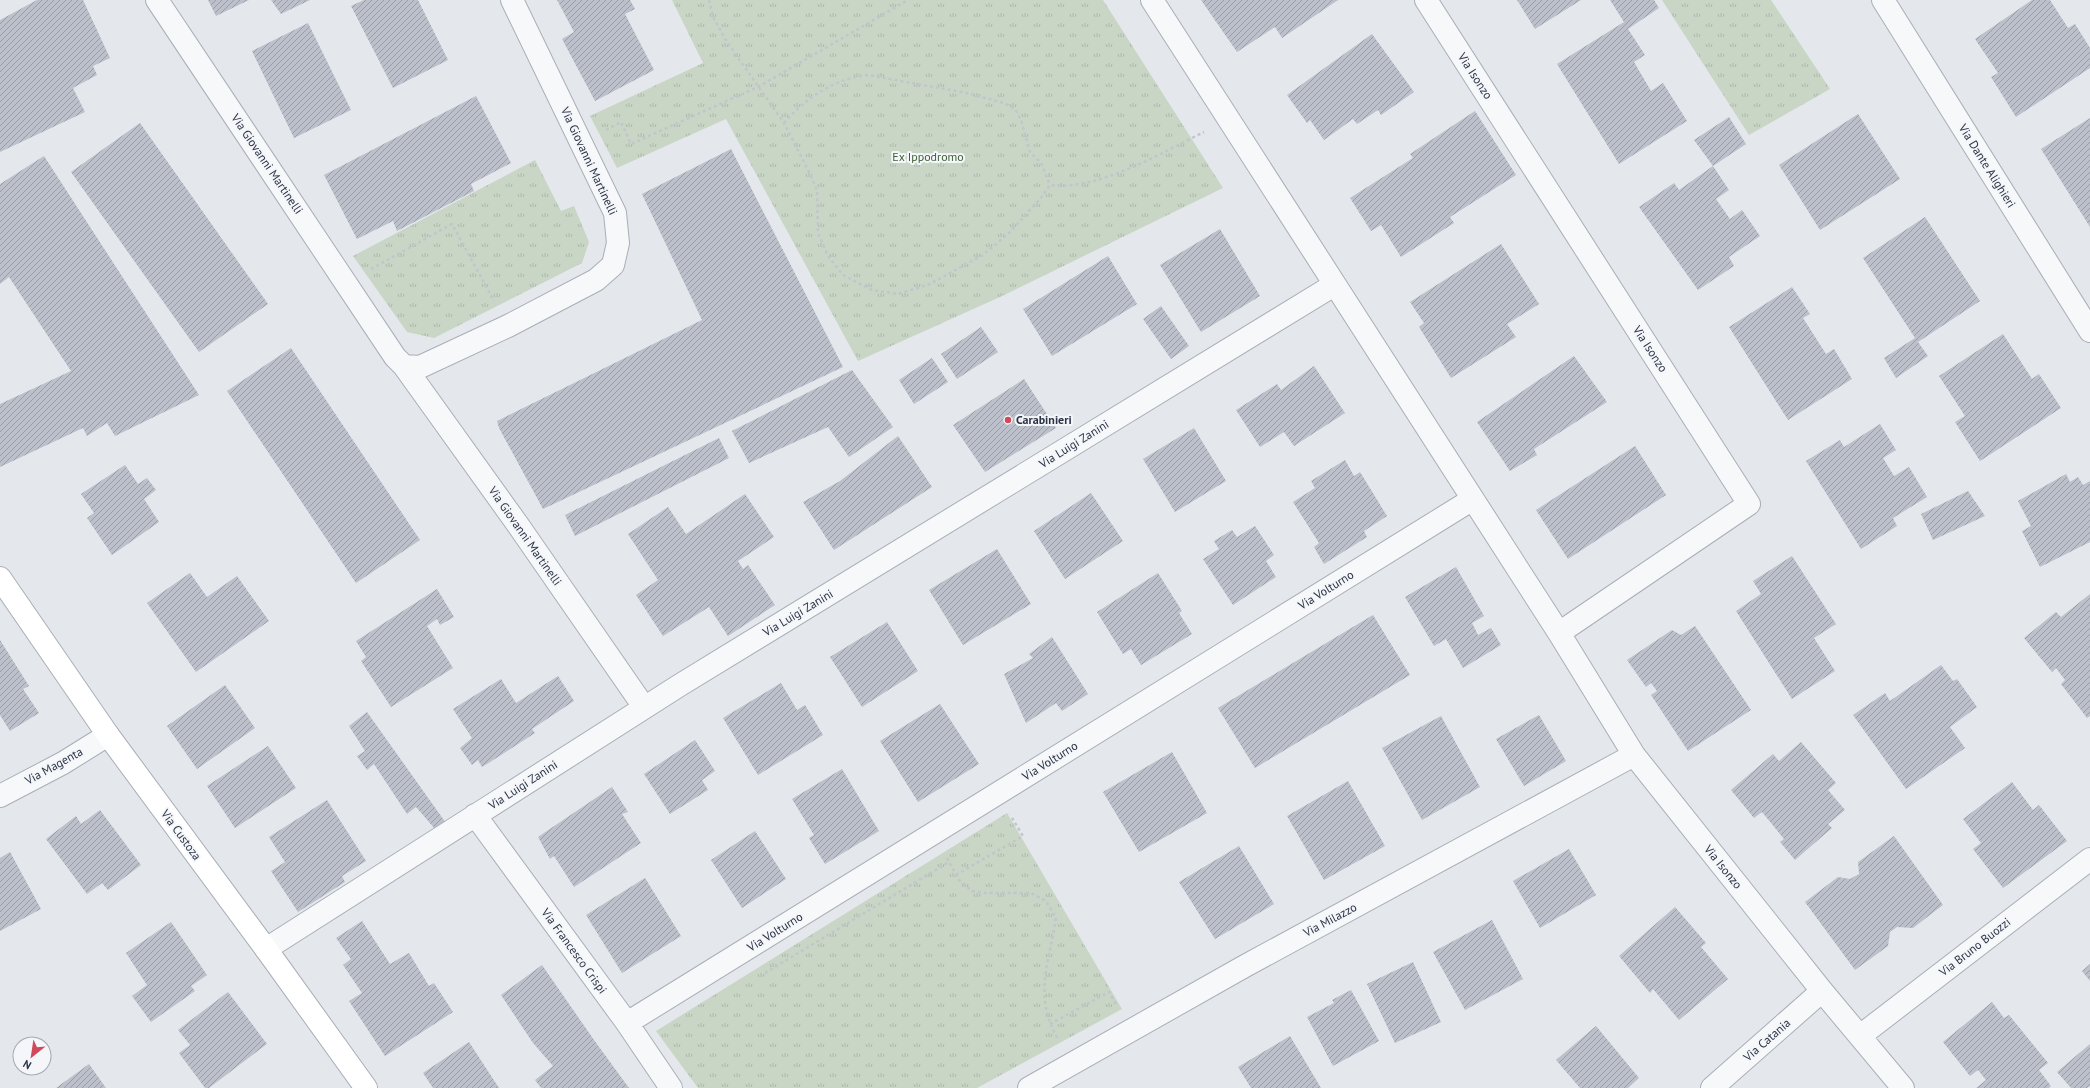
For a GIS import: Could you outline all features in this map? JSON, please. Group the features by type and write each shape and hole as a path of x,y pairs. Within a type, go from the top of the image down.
{"street":[{"name":"Via Giovanni Martinelli","path":"157,0 346,283 394,358 404,366 518,525 644,708"},
{"name":"Via Giovanni Martinelli","path":"404,366 420,367 508,326 596,280 612,265 618,243 615,213 582,142 512,0"},
{"name":"Via Isonzo","path":"1152,0 1559,633 1634,755 1822,991 1903,1088"},
{"name":"Via Isonzo","path":"1426,0 1749,504 1559,633"},
{"name":"Via Dante Alighieri","path":"1883,0 2090,331"},
{"name":"Via Luigi Zanini","path":"266,949 644,708 1334,285"},
{"name":"Via Volturno","path":"627,1023 1473,499"},
{"name":"Via Custoza","path":"0,578 108,735 266,949 366,1088"},
{"name":"Via Magenta","path":"0,796 63,763 108,735"},
{"name":"Via Milazzo","path":"1029,1088 1245,966 1634,755"},
{"name":"Via Francesco Crispi","path":"475,815 627,1023 671,1088"},
{"name":"Via Bruno Buozzi","path":"1860,1036 2090,859"},
{"name":"Via Catania","path":"1712,1088 1822,991"}],"path":[{"path":"709,0 713,17 727,42 784,123 817,190 818,233 828,256 843,275 872,290 898,294 930,284 982,255 1009,233 1040,199 1050,185"},
{"path":"582,142 621,122 631,144 758,87 908,0"},
{"path":"784,123 808,100 821,91 853,77 868,75 968,93 1004,103 1015,109 1021,120 1030,152 1041,163 1050,185"},
{"path":"1050,185 1067,187 1128,170 1229,119"},
{"path":"346,283 452,224 508,326"},
{"path":"956,875 1023,836 997,794"},
{"path":"944,852 956,875 972,891 983,893 1031,893 1046,901 1056,918 1048,957 1044,1000 1050,1024 1072,1064"},
{"path":"1050,1024 1109,992 1119,1009"}],"green space":[{"name":"Ex Ippodromo","path":"672,0 1103,0 1223,188 1000,297 858,361 726,119 617,168 590,116 703,63"},
{"path":"1662,0 1771,0 1830,89 1749,135"},
{"path":"535,160 561,211 574,206 589,242 582,263 434,338 407,332 353,256"},
{"path":"1007,813 1122,1009 977,1088 698,1088 656,1031"}],"building":[{"path":"37,0 83,0 110,58 93,66 97,75 73,88 85,112 0,152 0,20"},
{"path":"208,0 249,0 216,16"},
{"path":"271,0 310,0 281,14"},
{"path":"364,0 418,0 448,60 393,88 351,6"},
{"path":"557,0 630,0 635,9 625,14 654,70 595,101 562,39 574,32"},
{"path":"1201,0 1338,0 1282,38 1275,27 1237,52"},
{"path":"1517,0 1581,0 1535,29"},
{"path":"1610,0 1654,0 1659,8 1628,29 1645,55 1634,62 1651,91 1663,83 1687,121 1619,164 1557,64 1624,22"},
{"path":"2032,0 2050,0 2068,28 2075,24 2090,48 2090,68 2016,117 1991,77 1998,73 1975,39"},
{"path":"308,23 351,110 294,138 252,51"},
{"path":"1372,34 1414,92 1381,115 1378,110 1357,124 1353,119 1324,140 1310,120 1307,123 1287,95"},
{"path":"476,96 511,163 471,184 474,191 397,231 393,221 357,239 324,175"},
{"path":"1475,111 1516,175 1450,217 1454,223 1401,257 1381,225 1371,231 1350,198 1413,158 1410,154"},
{"path":"1858,114 1900,179 1820,230 1779,165"},
{"path":"1729,117 1746,144 1713,166 1694,140"},
{"path":"2090,118 2090,227 2041,149"},
{"path":"140,123 268,304 199,352 71,172"},
{"path":"731,149 843,367 543,509 499,428 497,421 702,320 642,194"},
{"path":"44,156 199,395 115,436 107,423 87,436 83,428 0,467 0,404 71,371 9,277 0,284 0,184"},
{"path":"1713,166 1729,190 1716,199 1730,219 1742,210 1760,236 1729,257 1734,266 1698,290 1639,207 1674,183 1679,190"},
{"path":"1925,217 1980,301 1918,342 1928,356 1896,378 1884,358 1915,338 1863,258"},
{"path":"1220,229 1260,296 1201,332 1160,265"},
{"path":"1501,244 1539,304 1507,324 1516,337 1451,378 1419,327 1424,323 1410,302"},
{"path":"1108,256 1137,304 1052,356 1023,309"},
{"path":"1792,287 1810,314 1803,318 1826,354 1834,349 1852,379 1788,420 1729,327"},
{"path":"1161,306 1189,346 1171,359 1143,319"},
{"path":"981,327 998,352 957,379 941,354"},
{"path":"2003,334 2032,379 2039,374 2061,408 1980,461 1955,422 1965,416 1939,376"},
{"path":"291,348 420,540 356,583 227,391"},
{"path":"1574,356 1607,402 1534,449 1537,455 1510,471 1477,422"},
{"path":"932,358 948,382 914,404 899,380"},
{"path":"1314,366 1345,413 1294,446 1284,432 1260,447 1236,410 1277,384 1281,390"},
{"path":"852,370 893,427 849,457 828,427 749,463 732,431"},
{"path":"1024,379 1056,428 985,472 953,425"},
{"path":"1880,424 1896,450 1883,458 1894,476 1909,467 1927,497 1893,518 1897,526 1861,549 1806,461 1840,440 1844,447"},
{"path":"1194,428 1226,481 1175,512 1143,459"},
{"path":"898,436 932,487 834,550 803,502 840,481"},
{"path":"719,438 729,458 575,536 565,515"},
{"path":"1635,446 1666,495 1568,559 1536,510"},
{"path":"1345,460 1354,476 1360,472 1387,516 1364,531 1367,537 1324,564 1314,547 1319,543 1293,502 1315,488 1311,481"},
{"path":"125,465 138,484 147,478 156,490 144,499 159,522 112,555 87,518 94,513 81,494"},
{"path":"2066,474 2070,482 2078,477 2083,485 2090,481 2090,542 2040,567 2022,531 2031,526 2018,501"},
{"path":"1968,491 1985,516 1933,540 1921,514"},
{"path":"1091,493 1123,541 1065,579 1034,531"},
{"path":"745,494 774,537 738,561 743,569 748,565 775,605 728,636 709,607 663,636 636,595 658,580 628,534 668,507 686,534"},
{"path":"1255,526 1274,555 1266,561 1276,577 1233,605 1203,559 1219,549 1214,541 1232,530 1237,537"},
{"path":"997,549 1031,604 963,645 929,590"},
{"path":"1792,556 1836,624 1814,638 1835,671 1792,699 1736,611 1761,594 1753,581"},
{"path":"1456,567 1484,616 1472,623 1478,635 1491,628 1501,645 1463,668 1446,639 1434,646 1405,597"},
{"path":"190,573 207,597 237,576 269,621 196,672 147,603"},
{"path":"1158,573 1182,611 1179,613 1192,634 1141,665 1131,649 1123,654 1097,612"},
{"path":"437,589 454,617 440,625 437,619 427,626 453,668 391,707 361,661 366,657 356,641"},
{"path":"2090,594 2090,716 2087,718 2061,684 2065,680 2056,668 2052,672 2024,638 2056,612 2061,617"},
{"path":"1373,615 1410,675 1255,768 1218,708"},
{"path":"887,622 918,671 862,707 830,657"},
{"path":"1695,626 1751,710 1688,751 1651,695 1657,691 1651,683 1646,687 1627,660 1672,630 1681,635"},
{"path":"1052,637 1088,694 1062,711 1056,703 1026,723 1004,674 1033,658 1029,654"},
{"path":"0,640 29,686 23,689 39,713 10,731 0,715"},
{"path":"1941,665 1953,681 1957,679 1977,707 1950,727 1965,748 1906,789 1853,715 1885,693 1890,701"},
{"path":"558,676 574,701 532,729 535,733 487,764 482,767 478,760 472,765 460,748 472,738 453,709 501,679 516,703"},
{"path":"781,683 797,710 805,705 823,735 758,775 723,718"},
{"path":"225,685 255,728 197,769 167,726"},
{"path":"940,704 979,764 918,802 880,741"},
{"path":"367,712 446,823 435,829 416,807 407,814 374,764 367,770 357,756 365,751 349,726"},
{"path":"1539,715 1566,761 1524,786 1496,739"},
{"path":"1441,716 1480,787 1422,820 1382,748"},
{"path":"695,740 715,771 702,780 708,790 670,814 644,774"},
{"path":"1801,742 1836,783 1828,790 1845,810 1828,824 1832,828 1795,860 1780,842 1784,839 1762,812 1754,818 1731,790 1773,754 1779,761"},
{"path":"268,746 296,788 235,828 207,786"},
{"path":"1172,752 1207,813 1139,852 1103,792"},
{"path":"842,769 879,831 825,864 809,838 814,835 792,799"},
{"path":"1348,781 1385,846 1324,880 1287,816"},
{"path":"2012,782 2033,810 2039,805 2067,841 2003,888 1973,849 1981,843 1963,819"},
{"path":"612,787 628,812 622,814 641,843 574,887 554,856 550,859 538,837"},
{"path":"327,800 366,861 342,876 345,882 298,912 271,871 285,862 269,837"},
{"path":"100,810 141,865 108,890 102,883 87,894 46,839 76,816 81,824"},
{"path":"755,831 786,879 742,908 711,860"},
{"path":"1894,836 1943,905 1913,928 1897,927 1890,932 1888,946 1855,970 1805,902 1838,877 1850,879 1859,874 1858,862"},
{"path":"1239,846 1274,904 1215,939 1179,882"},
{"path":"1569,849 1596,895 1540,928 1513,881"},
{"path":"10,852 41,909 0,931 0,858"},
{"path":"645,878 681,936 622,973 586,915"},
{"path":"1675,907 1706,943 1701,947 1728,979 1679,1020 1653,989 1650,993 1619,956"},
{"path":"1492,920 1523,979 1465,1010 1433,952"},
{"path":"362,921 390,964 409,953 429,986 434,983 453,1012 385,1056 349,1001 362,993 343,965 351,959 336,938"},
{"path":"171,922 207,975 191,986 195,991 151,1022 132,996 147,985 126,953"},
{"path":"1413,962 1441,1022 1395,1043 1367,984"},
{"path":"2090,964 2090,981 2082,971"},
{"path":"542,965 629,1088 541,1088 535,1080 553,1066 533,1043 501,995"},
{"path":"1351,990 1379,1041 1333,1066 1307,1017 1334,1003 1332,1000"},
{"path":"228,992 267,1044 209,1088 205,1088 179,1053 190,1045 178,1030"},
{"path":"1992,1002 2004,1018 2009,1015 2048,1063 2039,1070 2051,1086 2049,1088 1976,1088 1986,1080 1978,1070 1970,1076 1943,1042"},
{"path":"1596,1026 1639,1078 1628,1088 1580,1088 1556,1060"},
{"path":"1290,1036 1321,1088 1251,1088 1238,1067"},
{"path":"469,1042 499,1088 433,1088 423,1073"},
{"path":"2090,1044 2090,1086 2087,1088 2071,1088 2057,1072"},
{"path":"89,1064 106,1088 56,1088"}],"place":[{"name":"Carabinieri","path":"1008,420"}]}
